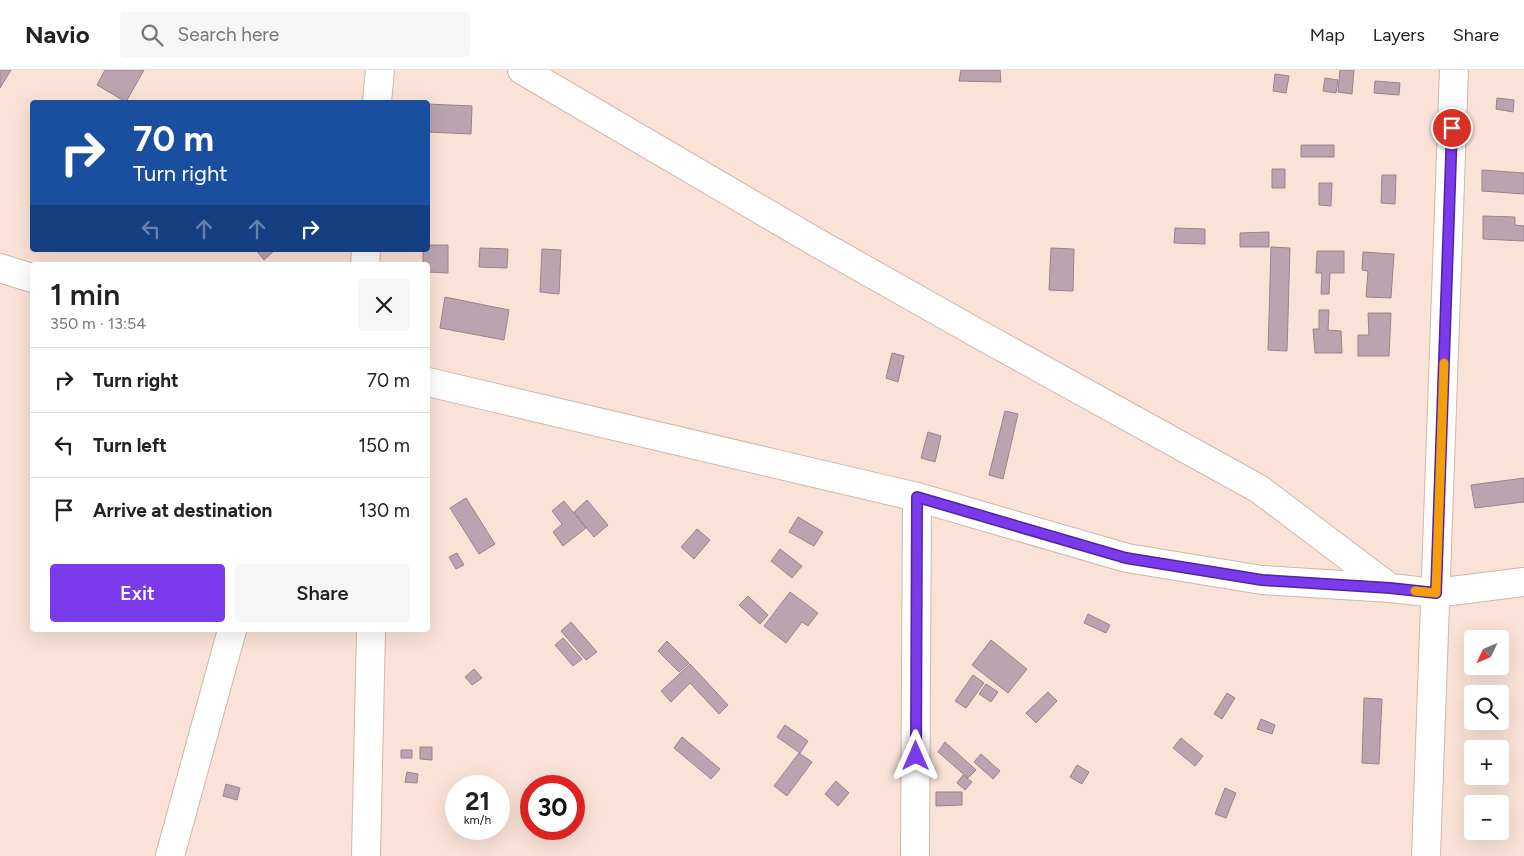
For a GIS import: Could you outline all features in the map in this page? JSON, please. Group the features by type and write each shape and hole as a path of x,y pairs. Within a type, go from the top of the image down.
{"street":[{"path":"377,100 380,70"},
{"path":"522,70 814,241 1260,489 1390,588"},
{"path":"1426,856 1454,70"},
{"path":"0,268 30,277"},
{"path":"430,382 917,497 1126,558 1262,580 1390,588 1436,593 1524,582"},
{"path":"915,856 917,497"},
{"path":"170,856 231,632"},
{"path":"366,856 371,632"}],"building":[{"path":"0,70 11,70 0,88"},
{"path":"105,70 144,70 127,100 123,100 97,85"},
{"path":"961,70 1000,70 1001,82 959,81"},
{"path":"1340,70 1354,70 1352,94 1338,92"},
{"path":"1275,74 1289,76 1286,93 1273,91"},
{"path":"1325,78 1338,80 1336,93 1323,91"},
{"path":"1375,81 1400,83 1399,95 1374,93"},
{"path":"1497,98 1514,100 1513,112 1496,109"},
{"path":"430,104 472,106 471,134 430,132"},
{"path":"1301,145 1334,145 1334,157 1301,157"},
{"path":"1272,169 1285,169 1285,188 1272,188"},
{"path":"1482,170 1524,173 1524,194 1482,191"},
{"path":"1382,175 1396,175 1395,204 1381,203"},
{"path":"1319,183 1332,183 1331,206 1319,205"},
{"path":"1483,216 1515,217 1515,225 1524,226 1524,241 1483,239"},
{"path":"1175,228 1205,229 1205,244 1174,243"},
{"path":"1269,232 1269,247 1240,247 1240,233"},
{"path":"430,245 448,245 448,273 430,272 430,262 423,262 423,252 430,252"},
{"path":"1271,247 1290,248 1287,351 1268,350"},
{"path":"480,248 508,249 507,268 479,267"},
{"path":"1051,248 1074,249 1073,291 1049,290"},
{"path":"542,249 561,250 559,294 540,292"},
{"path":"1317,251 1344,251 1344,273 1330,273 1329,294 1321,294 1322,273 1316,273"},
{"path":"258,252 273,252 264,260"},
{"path":"1363,252 1394,254 1391,298 1366,297 1368,271 1362,270"},
{"path":"445,297 509,310 504,340 440,328"},
{"path":"1319,310 1329,310 1328,330 1341,331 1342,353 1315,353 1313,329 1319,329"},
{"path":"1368,313 1391,313 1389,356 1358,356 1358,335 1369,335"},
{"path":"892,353 904,356 898,382 886,378"},
{"path":"1005,411 1018,414 1003,479 989,475"},
{"path":"928,432 941,436 935,462 921,458"},
{"path":"1524,478 1524,502 1475,508 1471,485"},
{"path":"466,498 495,544 479,554 450,508"},
{"path":"587,500 608,525 594,537 574,512"},
{"path":"564,501 586,528 563,546 553,532 562,524 552,511"},
{"path":"798,517 823,532 814,546 789,532"},
{"path":"697,529 710,540 694,559 681,547"},
{"path":"780,549 802,566 792,578 771,561"},
{"path":"457,553 464,565 456,569 449,557"},
{"path":"790,592 818,613 808,626 802,622 786,643 764,626"},
{"path":"748,596 768,615 760,624 739,605"},
{"path":"1088,614 1110,625 1106,633 1084,623"},
{"path":"571,622 597,652 586,660 561,631"},
{"path":"563,638 582,659 573,666 555,645"},
{"path":"991,640 1027,669 1008,693 972,665"},
{"path":"667,641 689,663 679,672 658,651"},
{"path":"690,664 728,705 719,714 690,683 671,702 661,691"},
{"path":"474,669 482,678 472,685 465,677"},
{"path":"973,675 984,683 966,708 955,701"},
{"path":"986,684 998,692 991,702 979,694"},
{"path":"1048,692 1057,701 1036,723 1026,713"},
{"path":"1227,693 1235,698 1222,719 1214,714"},
{"path":"1364,698 1382,699 1379,764 1362,763"},
{"path":"1261,719 1275,725 1272,734 1257,729"},
{"path":"785,725 808,741 800,753 777,737"},
{"path":"682,737 720,769 711,779 674,748"},
{"path":"1181,738 1203,756 1195,766 1173,748"},
{"path":"945,742 976,770 968,778 938,752"},
{"path":"420,747 432,747 432,760 420,759"},
{"path":"401,750 412,750 412,758 401,758"},
{"path":"799,753 812,762 787,796 774,786"},
{"path":"981,754 1000,771 993,779 974,762"},
{"path":"1077,765 1089,772 1082,784 1070,777"},
{"path":"407,772 418,774 417,783 405,782"},
{"path":"963,775 972,782 965,790 957,783"},
{"path":"836,781 849,793 838,806 825,794"},
{"path":"226,784 240,788 237,800 223,796"},
{"path":"1225,788 1236,793 1226,818 1215,814"},
{"path":"936,792 962,792 962,805 936,806"}],"slow traffic":[{"path":"1415,591 1436,593 1444,363"}],"route":[{"path":"916,756 917,497 1126,558 1262,580 1390,588 1436,593 1452,128"}]}
